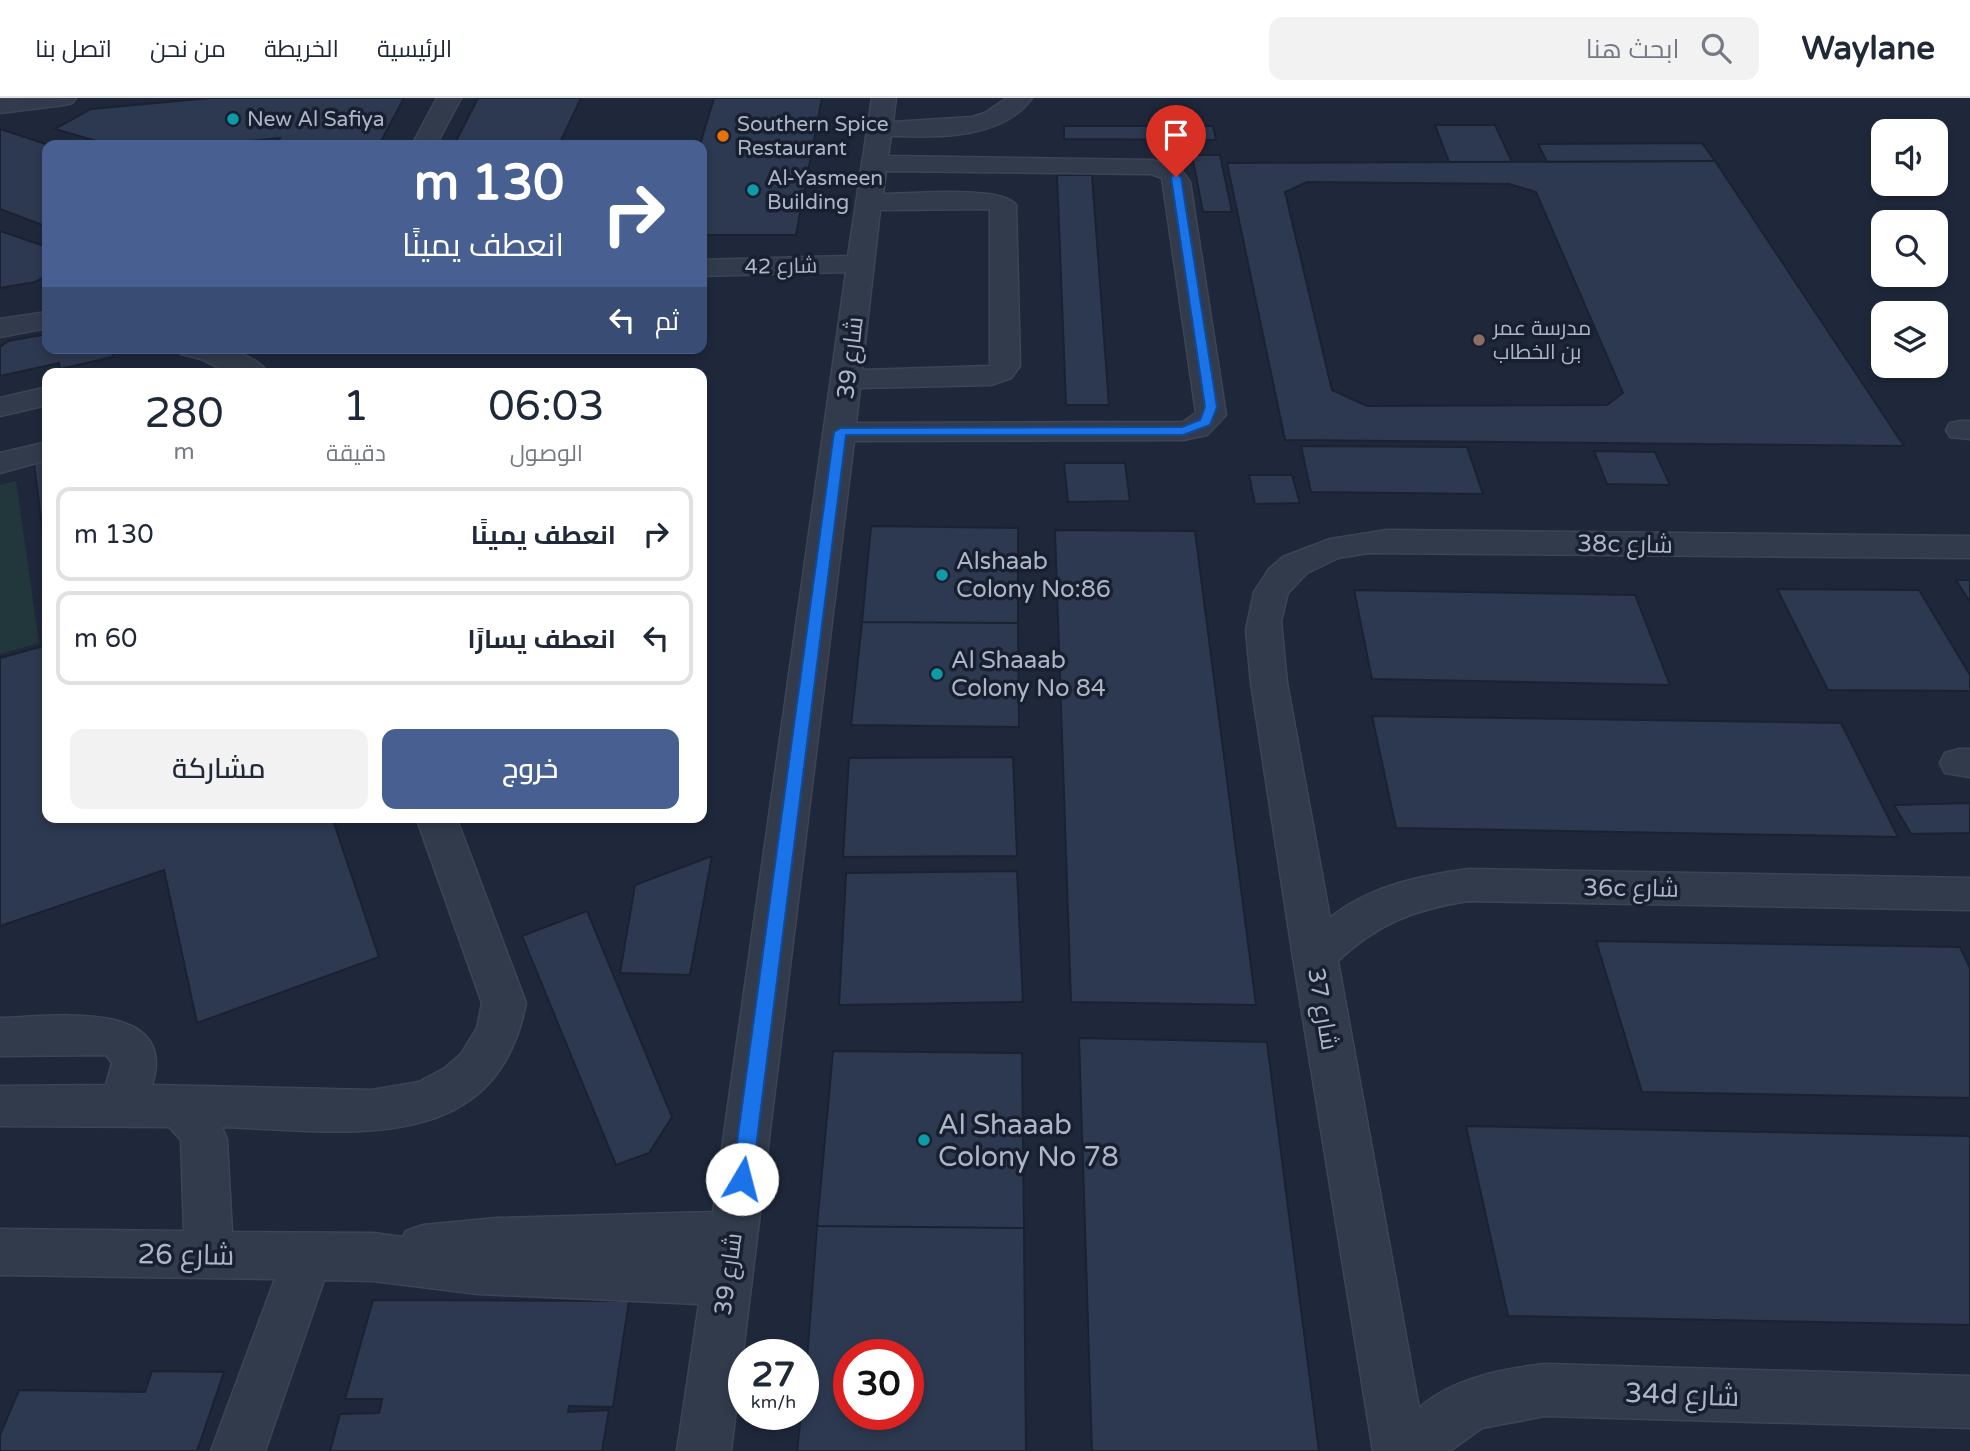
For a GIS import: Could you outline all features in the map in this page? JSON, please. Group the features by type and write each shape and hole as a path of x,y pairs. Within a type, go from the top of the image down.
{"street":[{"path":"0,106 64,98"},
{"path":"427,140 449,98"},
{"path":"880,130 958,127 1002,113 1020,98"},
{"path":"841,432 1183,431 1196,428 1210,415 1177,182 1171,173 1153,167 880,130"},
{"name":"شارع 39","path":"704,1451 848,379 860,264 880,130"},
{"path":"848,379 991,376 1001,372 1005,366 1003,205 993,201 870,202"},
{"name":"شارع 42","path":"707,268 860,264"},
{"path":"0,328 42,321"},
{"path":"213,354 242,368"},
{"path":"0,407 42,397"},
{"path":"0,463 42,452"},
{"name":"38c شارع","path":"1286,570 1307,557 1331,548 1387,541 1970,547"},
{"name":"شارع 37","path":"1286,570 1273,589 1265,612 1269,684 1400,1451"},
{"path":"0,1106 141,1105 372,1111 406,1108 439,1097 467,1078 488,1055 501,1028 503,1003 438,823"},
{"name":"36c شارع","path":"1314,957 1343,928 1380,906 1422,891 1468,885 1970,894"},
{"path":"0,1037 108,1035 122,1039 131,1047 135,1060 141,1105"},
{"path":"141,1105 178,1107 192,1114 200,1125 204,1140 209,1254"},
{"name":"شارع 26","path":"373,1257 497,1241 734,1234"},
{"name":"شارع 26","path":"0,1252 373,1257 478,1270 727,1281"},
{"path":"238,1451 308,1256"},
{"name":"34d شارع","path":"1414,1451 1429,1432 1462,1408 1502,1394 1545,1390 1970,1402"}],"green space":[{"path":"16,481 39,643 0,654 0,485"}],"building":[{"name":"New Al Safiya","path":"210,98 404,98 382,140 93,140 55,129 91,109"},
{"path":"478,98 581,98 561,140 457,140"},
{"name":"Al-Yasmeen Building","path":"714,98 822,98 796,235 707,235 707,140 701,140"},
{"path":"1435,125 1495,125 1512,162 1449,162"},
{"path":"1064,126 1213,126 1216,140 1064,139"},
{"path":"0,129 42,143 42,225 0,209"},
{"path":"1702,143 1715,161 1547,162 1538,144"},
{"path":"1192,155 1220,155 1232,212 1203,212"},
{"path":"1715,161 1904,446 1285,440 1227,163","holes":["1307,182 1509,184 1536,192 1623,393 1607,405 1367,406 1332,390 1285,192"]},
{"path":"1057,175 1092,175 1109,405 1066,405"},
{"path":"0,231 42,245 42,278 35,282 0,288"},
{"path":"42,335 42,354 113,354 113,357 64,368 60,368 59,363 0,376 0,347 8,341"},
{"path":"1301,446 1467,447 1483,494 1311,492"},
{"path":"1594,451 1655,452 1670,485 1607,484"},
{"path":"42,461 42,527 34,463"},
{"path":"1064,463 1125,463 1130,501 1068,502"},
{"path":"1249,475 1292,475 1300,503 1255,504"},
{"name":"Alshaab Colony No:86","path":"871,526 1018,528 1018,623 862,622"},
{"path":"1055,530 1195,531 1256,1005 1071,1002"},
{"path":"1956,580 1970,580 1970,602"},
{"path":"1777,589 1919,590 1970,675 1970,691 1828,690"},
{"path":"1354,590 1635,595 1670,685 1372,679"},
{"name":"Al Shaaab Colony No 84","path":"862,622 1018,623 1019,727 851,725"},
{"path":"42,646 42,823 334,823 379,957 197,1023 164,870 0,926 0,658"},
{"path":"1372,716 1841,723 1898,837 1396,828"},
{"path":"1013,757 1017,856 843,857 849,758"},
{"path":"1970,803 1970,833 1911,834 1894,805"},
{"path":"712,856 690,975 620,973 635,885"},
{"path":"1017,871 1023,1002 839,1005 846,873"},
{"path":"587,911 672,1117 649,1153 616,1165 522,936"},
{"path":"1596,941 1960,947 1970,968 1970,1098 1642,1092"},
{"path":"1079,1038 1267,1042 1319,1451 1092,1451"},
{"name":"Al Shaaab Colony No 78","path":"833,1051 1022,1053 1024,1228 817,1226"},
{"path":"1466,1126 1970,1136 1970,1325 1508,1316"},
{"path":"817,1226 1024,1228 1026,1451 797,1451 799,1430 819,1430 819,1339 809,1339"},
{"path":"373,1300 629,1301 613,1407 569,1406 568,1412 609,1410 602,1451 330,1451 340,1414 379,1413 382,1399 345,1399"},
{"path":"152,1371 224,1372 197,1451 0,1451 0,1435 19,1390 145,1392"}],"place":[{"name":"New Al Safiya","path":"233,119"},
{"name":"Southern Spice Restaurant","path":"723,136"},
{"name":"Al-Yasmeen Building","path":"753,190"},
{"name":"مدرسة عمر بن الخطاب","path":"1479,340"},
{"name":"Alshaab Colony No:86","path":"942,575"},
{"name":"Al Shaaab Colony No 84","path":"937,674"},
{"name":"Al Shaaab Colony No 78","path":"924,1140"}],"route":[{"path":"742,1179 841,432 1183,431 1196,428 1205,422 1211,407 1176,177"}]}
